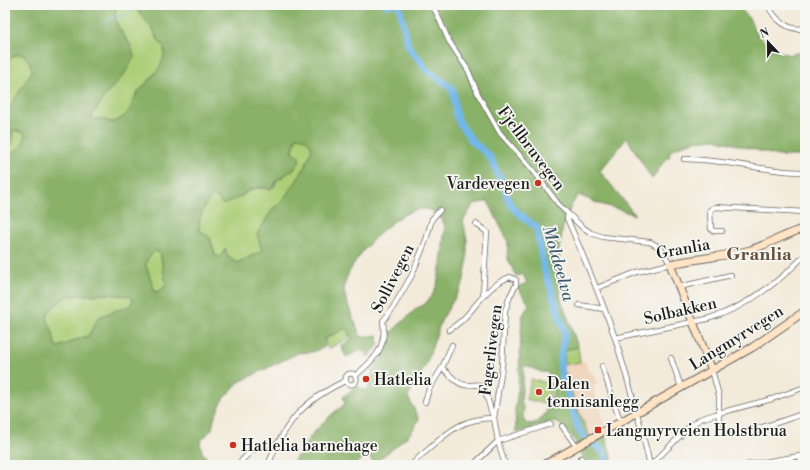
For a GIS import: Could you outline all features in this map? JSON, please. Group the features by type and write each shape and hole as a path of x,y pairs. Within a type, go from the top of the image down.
{"main road":[{"name":"Granlia","path":"670,264 750,250 773,242 805,227"},
{"path":"670,264 712,370"},
{"name":"Langmyrvegen","path":"544,465 762,341 805,311"}],"street":[{"path":"5,8 10,5"},
{"name":"Fjellbruvegen","path":"431,5 436,12 449,41 468,70 478,94 500,133 532,169 559,205 568,214 568,218 597,288 614,338 637,412 651,465"},
{"path":"768,5 778,20 792,28 805,28"},
{"path":"684,159 703,159 784,172 805,172"},
{"path":"722,231 713,231 711,228 710,210 715,207 804,211"},
{"name":"Sollivegen","path":"355,376 369,364 381,348 384,330 383,321 391,311 412,275 426,240 432,219 440,210"},
{"path":"568,214 591,233 603,237 650,242 661,248 670,264"},
{"path":"476,224 487,232 483,294"},
{"name":"Solbakken","path":"614,338 693,322 722,314 745,302 776,282 805,256"},
{"name":"Granlia","path":"597,288 637,272 670,264"},
{"path":"679,287 731,275"},
{"name":"Fagerlivegen","path":"449,330 465,318 483,294 498,282 510,277 517,282 510,296 505,312 502,367 494,418 498,441 505,465"},
{"path":"579,305 604,309"},
{"path":"425,402 429,388 442,368 452,345"},
{"name":"Langmyrvegen","path":"671,358 681,387"},
{"path":"602,366 620,421"},
{"path":"442,368 461,384 482,386 494,418"},
{"path":"712,370 718,390 719,428 725,432 756,429 805,413"},
{"name":"Sollivegen","path":"268,465 277,444 294,417 304,406 317,396 345,381 348,374 353,374 355,376"},
{"name":"Sollivegen","path":"345,381 352,384 356,381 355,376"},
{"path":"651,465 688,428 700,420 719,413 772,399 805,387"},
{"name":"Fagerlivegen","path":"412,465 455,427 470,420 494,418"},
{"path":"473,465 498,441 551,424"},
{"path":"562,426 577,445"},
{"path":"238,465 249,452 256,448 270,443 277,444"},
{"path":"747,465 803,456 802,465"},
{"path":"581,458 584,465"}],"shaded area":[{"path":"585,361 589,373 594,373 598,383 593,387 607,431 591,440 576,405 563,367 563,365"}],"green space":[{"path":"5,5 118,5 115,16 116,21 131,46 134,57 125,73 104,97 92,116 93,119 104,119 109,122 113,122 126,115 137,94 160,67 164,55 164,47 152,28 133,5 737,5 749,18 756,33 771,48 789,55 805,51 805,156 778,156 715,139 693,141 673,149 669,153 670,156 665,160 652,179 627,138 600,171 635,215 600,204 578,195 571,206 563,227 559,249 560,296 578,347 565,350 563,367 576,405 591,440 604,433 613,465 586,465 578,446 570,434 560,424 554,421 516,433 515,410 518,388 522,317 529,304 517,287 527,283 523,274 516,276 507,257 508,242 488,201 474,204 463,221 467,240 467,263 463,284 441,321 426,365 408,397 419,419 411,433 374,463 367,455 355,465 295,465 294,460 314,432 345,404 343,397 356,386 367,391 372,376 372,370 382,357 386,337 417,308 424,305 432,296 437,285 445,227 441,216 427,209 410,212 398,218 386,228 362,252 347,277 344,292 361,337 378,335 378,346 368,357 364,351 359,351 346,357 341,346 352,338 346,328 324,339 325,347 312,352 298,353 239,382 223,399 214,419 212,429 200,442 202,452 213,465 5,465 5,157 21,146 25,139 25,135 22,132 12,130 13,138 11,144 5,147 5,128 8,130 10,129 7,115 11,105 32,71 28,59 22,54 10,58 5,67","holes":["296,137 306,140 310,143 312,148 305,167 296,182 279,205 274,207 257,234 262,251 237,263 228,257 225,248 222,255 219,257 215,255 210,238 199,230 204,208 212,196 217,197 224,205 249,190 260,187 270,189 275,186 276,181 294,169 300,161 298,155 293,152","155,251 160,253 166,283 164,288 156,292 146,266 147,259","108,294 129,296 133,300 131,305 99,317 88,336 58,347 55,345 53,333 47,319 52,308 67,296","524,365 541,372 547,372 555,383 550,404 543,416 538,421 525,423 523,416 524,409 521,402"]},
{"path":"118,5 133,5 143,16 164,47 165,53 156,72 137,94 128,114 118,121 111,122 104,119 93,119 92,116 104,97 125,73 131,46 116,22 115,16"},
{"path":"20,54 29,61 33,71 11,105 7,115 10,129 8,130 5,128 5,67 11,58"},
{"path":"12,130 22,132 25,135 25,139 18,149 5,157 5,147 12,144"},
{"path":"296,137 306,140 310,143 312,148 305,167 296,182 279,205 275,207 262,251 237,263 228,257 225,248 222,255 219,257 215,255 210,238 199,230 201,216 209,200 212,196 217,197 222,204 238,198 254,189 270,189 276,181 294,169 298,155 293,152"},
{"path":"155,251 160,253 166,283 165,288 156,292 146,266 147,259"},
{"path":"108,294 129,296 133,300 131,305 99,317 88,336 58,347 55,345 53,333 47,319 51,308 67,296"},
{"path":"346,328 350,337 328,349 325,339"},
{"path":"578,347 580,362 563,365 565,350"},
{"name":"Dalen tennisanlegg","path":"531,379 552,384 547,405 526,399"}],"waterway":[{"path":"103,24 110,19 127,14 143,5"},
{"name":"Moldeelva","path":"399,5 408,45 421,61 426,70 449,86 453,91 456,115 459,122 472,141 490,157 506,192 509,203 516,211 536,226 543,265 565,333 560,361 562,379 566,387 579,431 586,439 603,451 607,459 606,465"}],"place":[{"name":"Vardevegen","path":"538,183"},
{"name":"Hatlelia","path":"366,379"},
{"name":"Dalen tennisanlegg","path":"539,392"},
{"name":"Langmyrveien Holstbrua","path":"598,430"},
{"name":"Hatlelia barnehage","path":"233,445"}],"district":[{"name":"Granlia","path":"759,254"}]}
